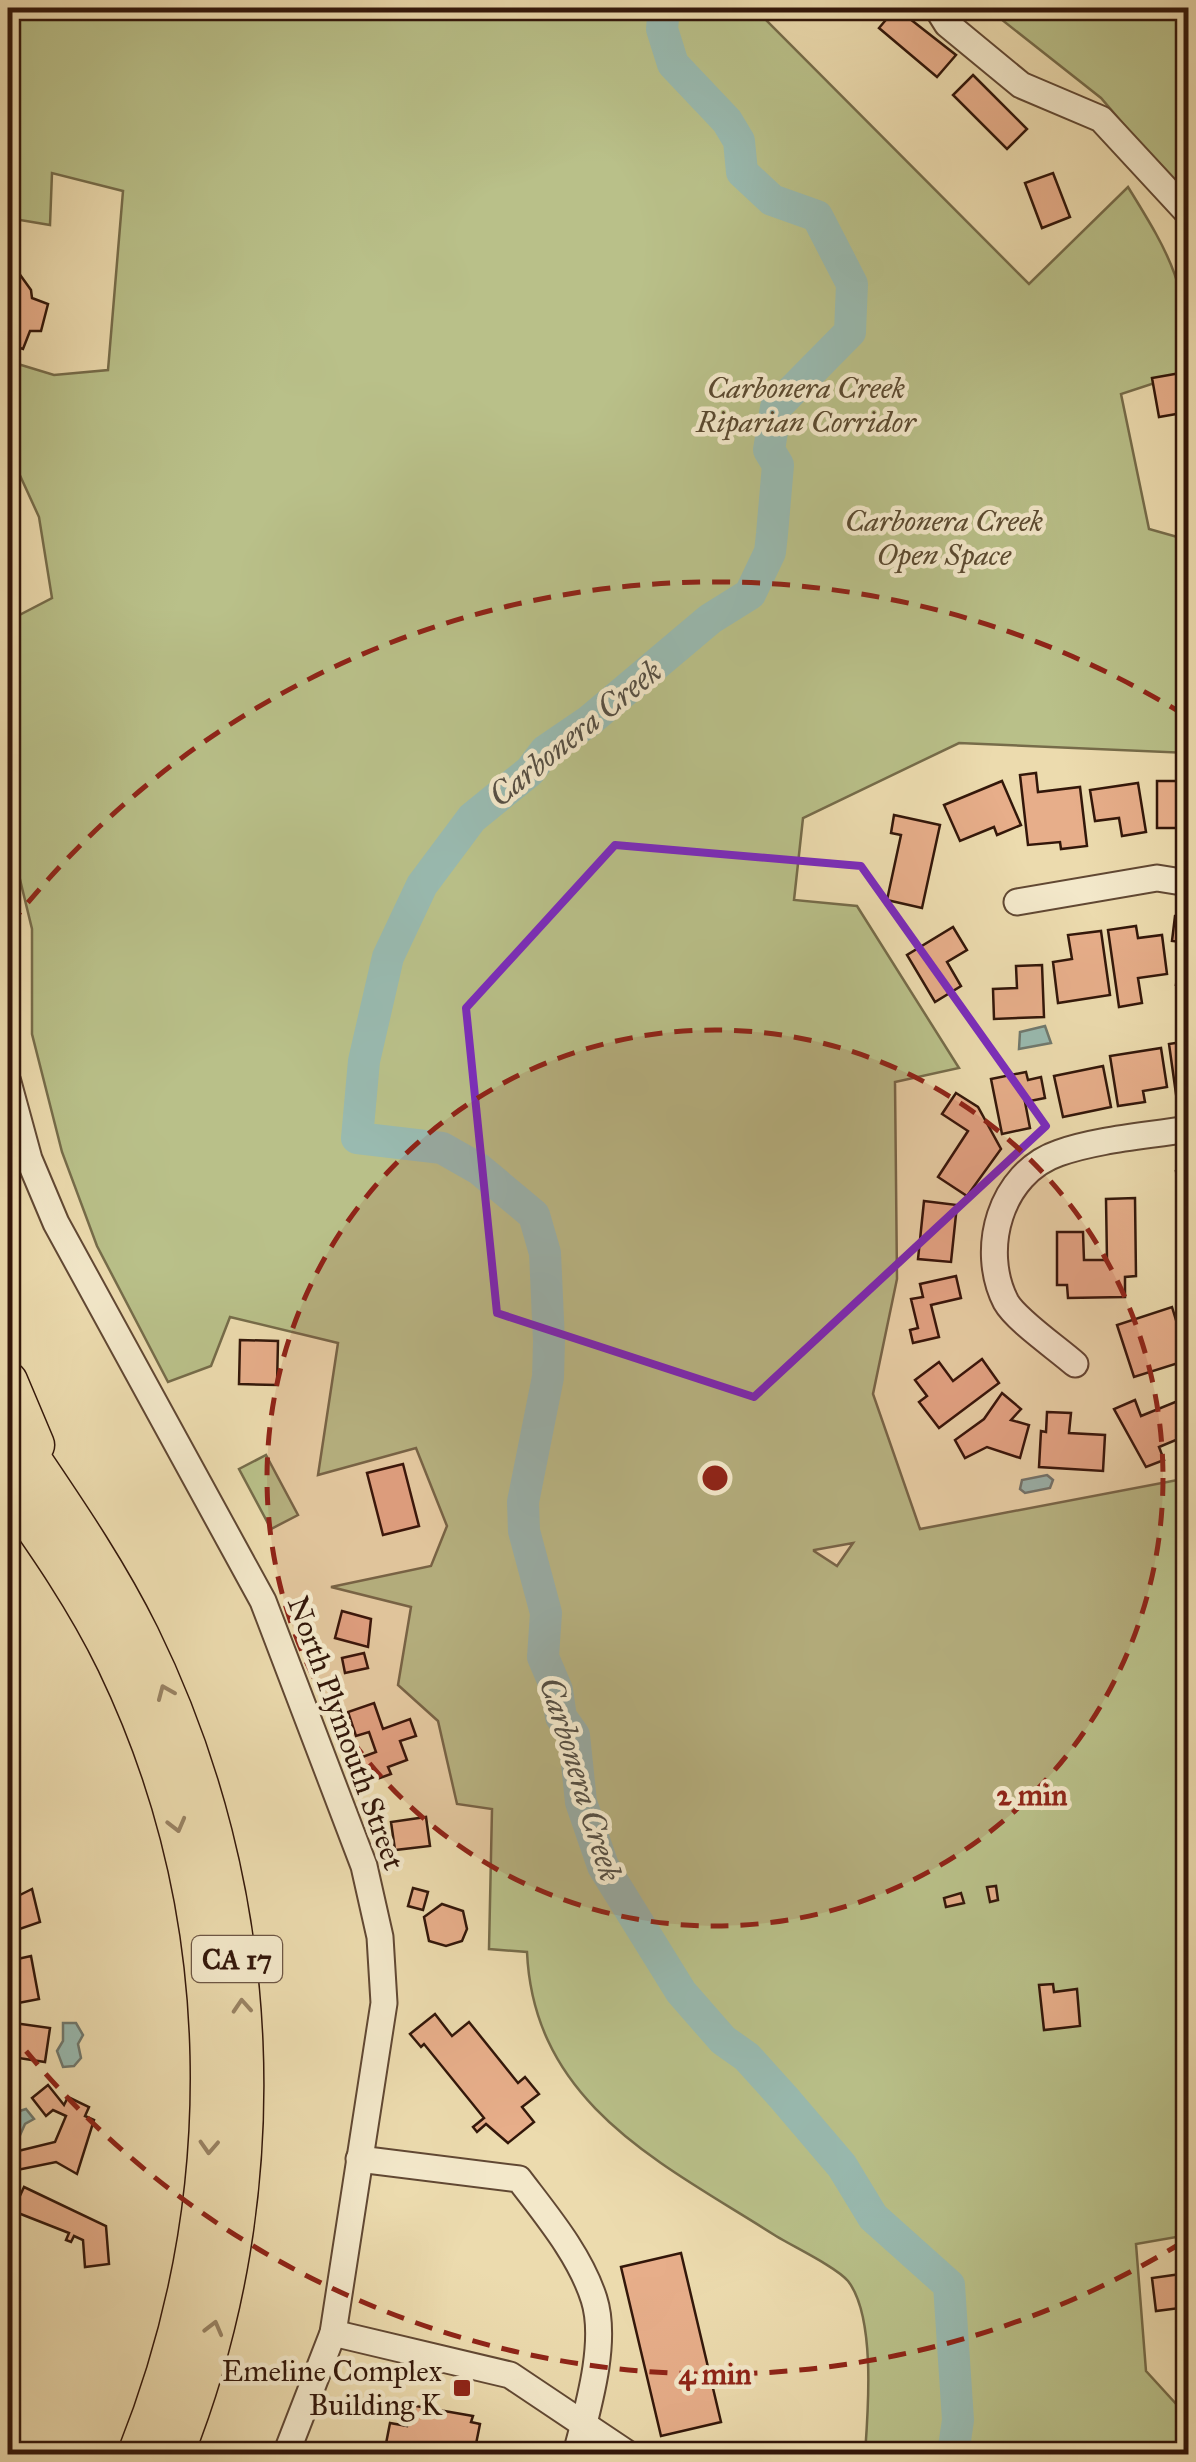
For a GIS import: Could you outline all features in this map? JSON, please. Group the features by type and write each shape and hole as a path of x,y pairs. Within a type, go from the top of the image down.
{"highway":[{"path":"8,1381 55,1494"},
{"name":"CA 17","path":"8,1424 121,1600 174,1711 212,1829 236,1948 245,2074 239,2195 218,2315 174,2454"},
{"name":"CA 17","path":"8,1489 77,1592 116,1661 160,1770 187,1865 204,1961 211,2079 200,2236 178,2336 137,2454"},
{"path":"8,1518 77,1592"},
{"path":"120,2454 161,2344 178,2336"}],"street":[{"path":"937,8 947,24 1021,85 1101,119 1188,213"},
{"path":"1016,902 1157,878 1188,883"},
{"name":"North Plymouth Street","path":"8,1082 28,1160 56,1223 263,1601 368,1876 380,1938 384,2003 333,2333 286,2454"},
{"path":"1075,1364 1007,1304 992,1256 999,1210 1024,1176 1056,1154 1188,1129"},
{"path":"359,2158 519,2179 562,2237 595,2302 596,2365 576,2454"},
{"path":"333,2333 510,2375 628,2454"}],"highlighted area":[{"path":"615,845 861,866 1046,1126 754,1397 497,1313 466,1008"}],"green space":[{"path":"8,8 107,8 111,15 197,8 754,8 1029,284 1128,187 1156,234 1181,294 1188,372 1121,394 1149,529 1188,540 1188,638 1184,642 1188,645 1188,753 959,743 803,818 794,900 857,906 959,1068 895,1082 897,1279 873,1394 920,1529 1188,1478 1188,2235 1136,2244 1146,2371 1188,2417 1188,2454 865,2454 866,2340 857,2297 848,2281 690,2183 612,2124 579,2090 553,2051 535,2005 527,1952 489,1949 492,1809 457,1804 438,1721 398,1685 411,1607 331,1587 431,1566 447,1526 416,1448 318,1475 338,1343 230,1317 211,1366 168,1382 97,1246 62,1152 32,1034 32,929 8,830 8,621 52,598 39,517 17,469 8,465 8,361 54,375 108,370 123,191 52,173 50,225 8,218","holes":["853,1543 837,1566 814,1551 814,1550"]},
{"path":"987,8 1188,8 1188,200 1101,98"},
{"path":"266,1455 298,1515 271,1529 239,1469"}],"water":[{"path":"1045,1026 1051,1043 1019,1049 1020,1032"},
{"path":"1047,1475 1053,1480 1050,1488 1025,1493 1020,1489 1022,1480"},
{"path":"63,2023 76,2023 83,2035 78,2044 81,2058 74,2066 63,2067 57,2051 63,2041"},
{"path":"26,2109 34,2119 25,2124 17,2142 8,2139 10,2114"}],"building":[{"path":"896,8 956,55 937,77 879,28"},
{"path":"973,75 1027,129 1007,149 953,95"},
{"path":"1053,173 1070,217 1042,228 1025,183"},
{"path":"8,258 31,290 32,298 48,304 41,331 30,331 23,349 8,344 8,308 13,298 8,290"},
{"path":"1186,372 1188,412 1159,417 1152,378"},
{"path":"1036,773 1038,792 1080,787 1087,846 1061,849 1060,842 1028,845 1020,775"},
{"path":"1002,781 1021,825 997,835 994,827 960,841 944,805"},
{"path":"1157,781 1188,781 1188,828 1157,828"},
{"path":"1138,783 1146,832 1122,836 1119,818 1095,821 1090,790"},
{"path":"894,815 940,825 922,908 887,900 901,835 891,833"},
{"path":"1175,916 1188,917 1188,987 1176,985 1181,942 1172,941"},
{"path":"1136,926 1138,938 1162,935 1167,974 1138,978 1142,1003 1119,1007 1108,930"},
{"path":"953,927 967,950 947,962 961,986 935,1002 907,955"},
{"path":"1101,931 1110,995 1058,1003 1053,962 1072,959 1068,935"},
{"path":"1042,965 1044,1017 994,1019 993,989 1017,988 1016,966"},
{"path":"1188,1041 1188,1092 1176,1094 1169,1044"},
{"path":"1161,1048 1167,1087 1143,1091 1145,1102 1118,1106 1110,1056"},
{"path":"1103,1066 1111,1107 1063,1117 1054,1076"},
{"path":"1026,1072 1028,1080 1041,1077 1045,1098 1025,1102 1030,1128 1002,1134 991,1079"},
{"path":"956,1093 978,1107 1001,1149 967,1196 938,1177 968,1131 942,1114"},
{"path":"1188,1169 1188,1199 1180,1200 1176,1171"},
{"path":"1135,1198 1136,1276 1125,1277 1125,1297 1068,1298 1067,1285 1057,1285 1057,1232 1083,1232 1084,1260 1107,1260 1106,1199"},
{"path":"924,1201 957,1205 951,1262 918,1259"},
{"path":"956,1276 961,1298 931,1305 939,1337 913,1343 910,1330 918,1328 911,1299 923,1297 920,1284"},
{"path":"1172,1307 1188,1360 1134,1377 1117,1325"},
{"path":"240,1340 278,1341 277,1385 239,1384"},
{"path":"982,1359 999,1383 939,1428 919,1402 927,1396 915,1380 939,1362 953,1381"},
{"path":"1002,1393 1021,1409 1011,1420 1029,1425 1020,1458 987,1447 965,1458 955,1440 984,1419"},
{"path":"1185,1398 1188,1435 1159,1447 1164,1460 1146,1467 1114,1409 1135,1400 1141,1416"},
{"path":"1047,1412 1071,1413 1069,1433 1105,1435 1103,1471 1039,1467 1041,1431 1046,1432"},
{"path":"403,1464 419,1526 383,1535 367,1473"},
{"path":"342,1611 371,1619 368,1647 335,1638"},
{"path":"364,1653 368,1668 345,1673 342,1658"},
{"path":"374,1703 383,1729 410,1719 416,1736 400,1741 407,1760 388,1767 391,1774 366,1783 357,1759 376,1752 369,1732 356,1736 348,1712"},
{"path":"426,1817 430,1846 395,1850 391,1822"},
{"path":"996,1886 998,1900 990,1902 987,1887"},
{"path":"413,1888 428,1892 423,1910 408,1906"},
{"path":"32,1889 40,1922 8,1933 8,1901"},
{"path":"961,1893 964,1903 946,1907 944,1898"},
{"path":"442,1904 463,1911 467,1929 462,1941 446,1946 429,1941 424,1917"},
{"path":"12,1955 13,1960 31,1956 39,1999 8,2005 8,1956"},
{"path":"1053,1984 1054,1992 1077,1989 1080,2026 1044,2030 1039,1985"},
{"path":"435,2014 452,2036 469,2022 518,2083 525,2077 539,2094 522,2107 534,2122 508,2143 486,2124 477,2132 473,2127 484,2118 424,2044 421,2047 410,2034"},
{"path":"14,2023 50,2028 45,2062 12,2057"},
{"path":"48,2085 64,2105 68,2097 89,2107 85,2116 94,2120 77,2174 56,2162 17,2170 14,2152 55,2142 66,2116 53,2110 46,2116 32,2098"},
{"path":"24,2187 106,2226 109,2264 85,2267 83,2240 74,2236 71,2242 66,2240 69,2233 13,2211"},
{"path":"681,2253 721,2422 661,2436 621,2267"},
{"path":"8,2267 17,2269 8,2311"},
{"path":"1188,2273 1188,2307 1156,2311 1152,2278"},
{"path":"410,2405 473,2416 471,2422 480,2424 474,2454 384,2454 390,2423 407,2426"},
{"path":"496,2443 523,2447 524,2454 494,2454"}],"waterway":[{"name":"Carbonera Creek","path":"664,8 662,29 673,64 727,121 739,141 742,172 772,200 817,216 852,284 850,332 776,407 769,450 778,465 770,552 750,594 710,619 589,721 545,751 530,771 472,818 422,885 388,957 364,1061 357,1138 442,1148 479,1169 534,1215 545,1253 548,1377 523,1502 524,1531 546,1613 543,1657 557,1690 561,1717 574,1735 581,1802 603,1866 681,1992 723,2040 747,2057 784,2098 842,2166 873,2217 949,2285 958,2420 953,2454"}],"place":[{"name":"Emeline Complex Building K","path":"462,2388"}],"park label":[{"name":"Carbonera Creek Riparian Corridor","path":"806,405"},
{"name":"Carbonera Creek Open Space","path":"944,538"}]}
